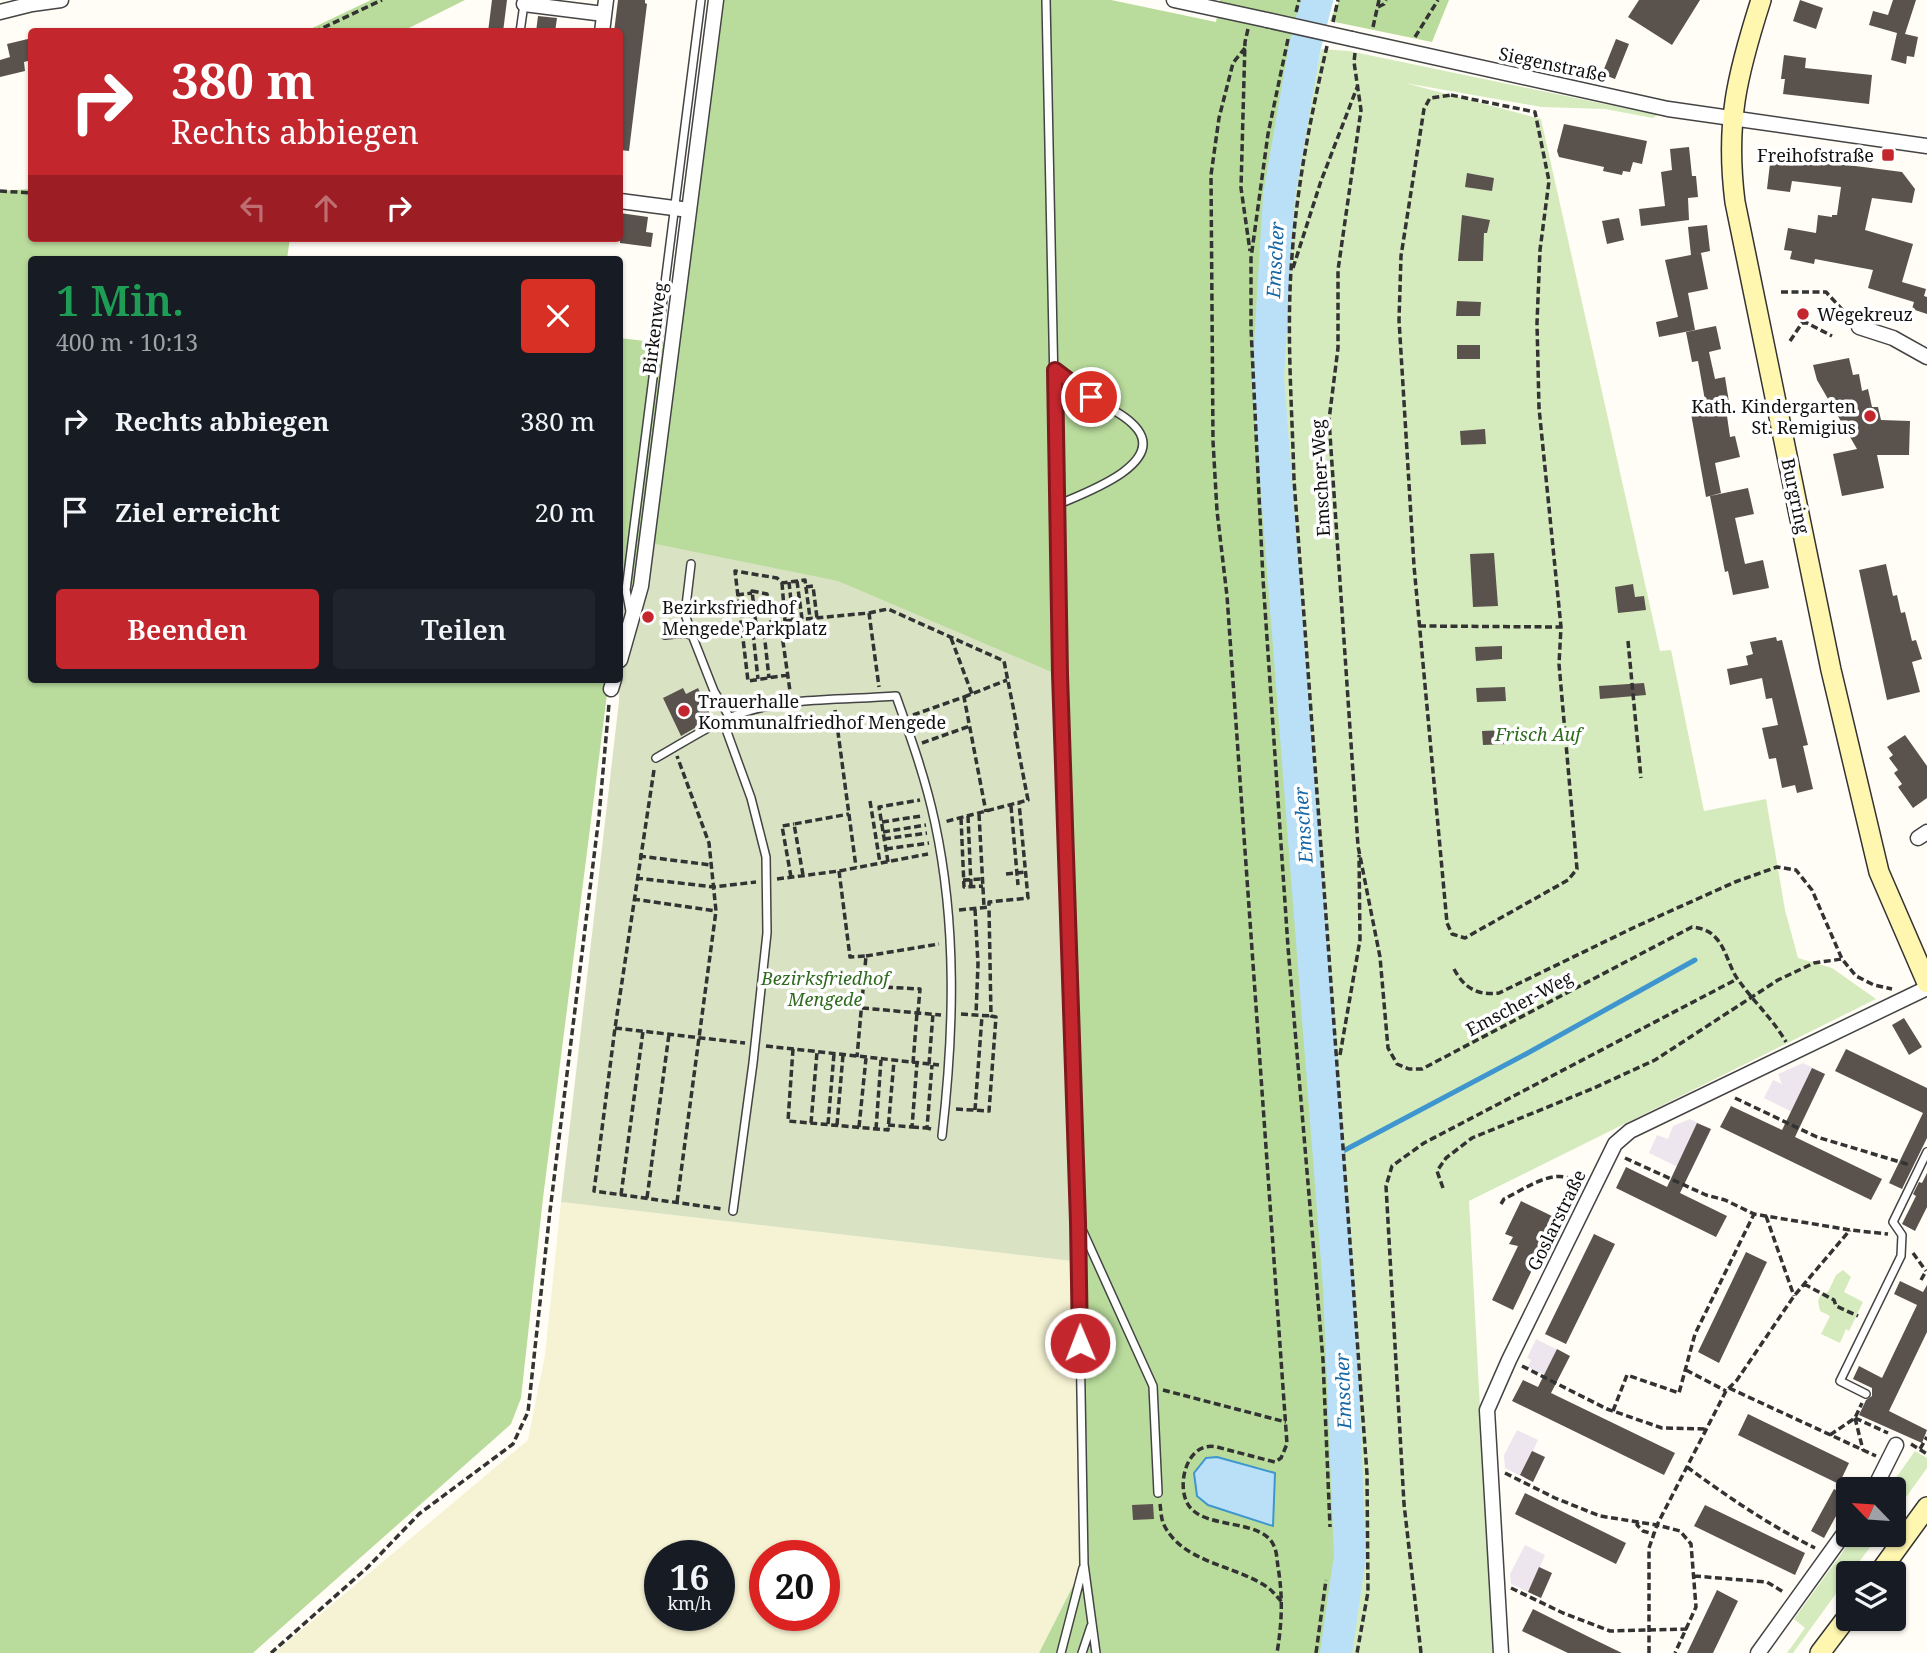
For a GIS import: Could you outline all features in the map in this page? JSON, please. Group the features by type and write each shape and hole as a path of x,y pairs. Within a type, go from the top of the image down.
{"main road":[{"name":"Burgring","path":"1761,0 1737,82 1731,118 1730,162 1735,202 1831,670 1880,872 1923,988"},
{"path":"1888,1561 1927,1507"},
{"path":"1820,1653 1837,1631"}],"street":[{"path":"0,12 61,0"},
{"name":"Birkenweg","path":"623,650 641,586 682,209 716,0"},
{"name":"Siegenstraße","path":"1174,0 1668,109 1927,146"},
{"path":"524,4 605,7 602,28"},
{"path":"623,201 682,209"},
{"path":"1858,327 1893,338 1927,357"},
{"name":"Goslarstraße","path":"1501,1653 1487,1410 1615,1144 1630,1131 1923,988"},
{"path":"1880,1477 1896,1445"},
{"path":"1758,1653 1836,1545"}],"lane":[{"path":"682,209 701,0"},
{"path":"1046,0 1067,943 1078,1222 1084,1564 1096,1653"},
{"path":"521,28 524,4"},
{"path":"1055,370 1091,397 1125,417 1142,438 1140,455 1130,469 1093,490 1057,505"},
{"path":"691,564 685,614 727,720 766,857 767,933 733,1211"},
{"path":"665,635 692,635"},
{"path":"656,758 727,720 756,709 791,703 896,696 914,746 936,827 952,942 943,1133"},
{"path":"1866,1394 1840,1381 1901,1256 1902,1235 1894,1222 1927,1152"},
{"path":"1078,1222 1153,1386 1158,1493"},
{"path":"1061,1653 1084,1564"},
{"path":"1082,1653 1092,1622"}],"path":[{"path":"322,28 382,0"},
{"path":"1293,19 1299,0"},
{"path":"1333,23 1338,0"},
{"path":"1370,43 1379,0"},
{"path":"1378,7 1386,0"},
{"path":"1410,52 1417,32 1438,0"},
{"path":"1252,17 1245,48 1241,188 1251,258 1252,368 1263,579 1288,947 1323,1360 1329,1527"},
{"path":"1251,258 1268,134 1290,31"},
{"path":"1330,35 1299,191 1291,274 1290,328 1294,480 1366,1460 1368,1592 1357,1653"},
{"path":"1245,48 1233,63 1219,118 1211,175 1213,440 1217,511 1227,596 1287,1444 1281,1458 1275,1462 1210,1446 1198,1451 1189,1459 1184,1475 1184,1487 1188,1505 1204,1518 1244,1527 1265,1536 1274,1545 1282,1602 1277,1653"},
{"name":"Emscher-Weg","path":"1356,71 1361,110 1338,270 1338,348 1329,420 1359,846 1380,957 1388,1048 1397,1064 1409,1069 1422,1069 1692,927 1705,929 1715,936 1737,979 1779,1030 1791,1053"},
{"path":"1291,274 1321,181 1359,84"},
{"path":"1441,95 1535,111 1549,181 1540,250 1537,323 1539,408 1561,627 1559,664 1577,869 1569,880 1465,938 1452,934 1447,923 1419,626 1401,370 1401,256 1424,109 1430,98 1441,95"},
{"path":"0,191 28,193"},
{"path":"1781,292 1826,292 1858,327"},
{"path":"1790,341 1802,323 1832,335"},
{"path":"785,621 782,583 777,578 735,571 747,681 788,676"},
{"path":"782,583 805,580 810,618"},
{"path":"797,581 802,619"},
{"path":"789,582 793,620"},
{"path":"806,587 813,586 817,618"},
{"path":"737,595 752,591 767,594 772,631"},
{"path":"752,593 758,679"},
{"path":"791,703 780,621 888,610 1004,661 1028,800 884,839"},
{"path":"740,616 770,612"},
{"path":"869,612 881,697"},
{"path":"1419,626 1561,627"},
{"path":"742,635 781,630"},
{"path":"764,632 769,678"},
{"path":"951,638 972,694"},
{"path":"1628,642 1641,778"},
{"path":"904,718 1007,680"},
{"path":"271,1653 367,1569 419,1514 513,1444 528,1412 599,816 612,684"},
{"path":"964,696 986,812"},
{"path":"834,701 856,867"},
{"path":"914,746 970,726"},
{"path":"674,747 709,843 716,911 677,1203"},
{"path":"656,758 639,856 594,1191 733,1211"},
{"path":"888,862 879,807 929,799"},
{"path":"870,800 880,863"},
{"path":"986,907 989,902 1028,898 1019,803"},
{"path":"1010,806 1018,885"},
{"path":"790,877 782,826 849,814"},
{"path":"882,822 933,814"},
{"path":"979,814 991,1016"},
{"path":"968,816 971,886"},
{"path":"961,818 964,887 983,886"},
{"path":"794,824 803,875"},
{"path":"883,832 936,827"},
{"path":"886,849 939,841"},
{"path":"1338,1064 1360,940 1359,846"},
{"path":"636,878 713,887 839,871 940,852"},
{"path":"639,856 711,865"},
{"path":"1454,969 1460,981 1474,992 1486,995 1499,993 1635,927 1735,882 1777,867 1796,870 1812,890 1842,959 1856,976 1874,985 1923,988"},
{"path":"839,871 850,957 952,942"},
{"path":"1006,874 1025,872"},
{"path":"963,880 982,878"},
{"path":"633,899 716,911"},
{"path":"948,911 986,907"},
{"path":"975,908 978,964 976,1015"},
{"path":"857,1057 866,956"},
{"path":"1443,1188 1437,1171 1446,1158 1472,1138 1655,1060 1778,981 1814,963 1842,959"},
{"path":"1422,1653 1404,1504 1386,1186 1392,1166 1424,1143 1737,979"},
{"path":"864,986 920,989 912,1127"},
{"path":"862,1009 996,1017 989,1111 944,1109"},
{"path":"927,1128 933,1014"},
{"path":"975,1110 982,1016"},
{"path":"615,1028 947,1066"},
{"path":"621,1195 643,1031"},
{"path":"647,1198 669,1034"},
{"path":"793,1049 788,1121 888,1130 894,1061"},
{"path":"811,1123 817,1052"},
{"path":"828,1124 834,1054"},
{"path":"837,1125 843,1055"},
{"path":"859,1127 866,1058"},
{"path":"876,1129 881,1060"},
{"path":"1718,1089 1817,1137 1907,1163 1919,1169"},
{"path":"888,1125 927,1128 943,1133"},
{"path":"1611,1152 1754,1214 1850,1230 1902,1235"},
{"path":"1502,1204 1504,1199 1551,1177 1560,1175 1569,1178"},
{"path":"1613,1411 1627,1375 1679,1393 1695,1334 1754,1214"},
{"path":"1766,1216 1794,1296"},
{"path":"1649,1653 1649,1548 1657,1525 1727,1389 1737,1381 1794,1296 1850,1230"},
{"path":"1912,1241 1913,1255 1926,1270 1922,1280"},
{"path":"1804,1284 1856,1316 1871,1317"},
{"path":"1509,1360 1613,1411 1662,1428 1706,1429"},
{"path":"1686,1370 1888,1462"},
{"path":"1153,1386 1177,1395 1286,1422"},
{"path":"1830,1435 1855,1418 1866,1394"},
{"path":"1855,1418 1863,1450"},
{"path":"1927,1437 1921,1449 1927,1454"},
{"path":"1490,1465 1555,1498 1600,1516 1680,1531 1691,1544 1696,1607 1675,1653"},
{"path":"1687,1467 1775,1527 1829,1555"},
{"path":"1158,1493 1163,1524 1173,1538 1196,1555 1236,1570 1268,1588 1282,1602"},
{"path":"1638,1522 1637,1525 1643,1531 1653,1534"},
{"path":"1694,1576 1767,1582 1796,1600"},
{"path":"1315,1653 1326,1580"},
{"path":"1497,1581 1575,1618 1610,1631 1628,1628 1687,1629"}],"shaded area":[{"path":"1803,1063 1825,1074 1804,1118 1764,1098 1773,1080 1782,1084 1778,1074"},
{"path":"1690,1119 1711,1129 1690,1173 1649,1153 1657,1135 1668,1139 1673,1126"},
{"path":"561,1202 1072,1261 1084,1564 1039,1653 274,1653 528,1440 545,1355"},
{"path":"1536,1339 1570,1356 1557,1381 1528,1367 1531,1360 1527,1358"},
{"path":"1517,1430 1538,1440 1533,1451 1545,1457 1533,1482 1505,1468 1504,1455"},
{"path":"1525,1545 1545,1555 1540,1567 1552,1573 1541,1598 1511,1584 1510,1574"}],"green space":[{"path":"371,0 465,0 409,28 312,28"},
{"path":"722,0 1111,0 1216,22 1220,0 1317,0 1305,46 1279,196 1268,378 1339,1287 1350,1556 1336,1653 1039,1653 1084,1564 1061,943 641,586 623,585 623,338 670,344"},
{"path":"1339,0 1449,0 1432,42 1330,21"},
{"name":"Frisch Auf","path":"1321,49 1349,51 1657,115 1653,118 1605,109 1542,107 1405,83 1541,119 1660,651 1671,650 1704,811 1766,799 1785,910 1798,958 1832,968 1876,999 1469,1201 1493,1653 1336,1653 1350,1556 1339,1287 1268,378 1273,296"},
{"path":"28,189 28,242 289,242 287,256 28,256 28,683 608,683 543,1198 521,1398 511,1424 253,1653 0,1653 0,191"},
{"name":"Bezirksfriedhof Mengede","path":"646,542 838,581 1054,673 1072,1261 561,1202 619,683 623,683 623,585 641,586"},
{"path":"1843,1270 1851,1277 1844,1292 1863,1302 1840,1343 1821,1334 1830,1316 1820,1311 1818,1301 1821,1294 1828,1292 1836,1275"},
{"path":"1915,1451 1927,1458 1927,1468 1906,1497 1906,1477 1897,1477"},
{"path":"1846,1547 1870,1547 1860,1561 1836,1561"},
{"path":"1836,1561 1836,1594 1793,1653 1787,1653 1805,1628 1794,1619"}],"water":[{"path":"1217,1457 1275,1473 1273,1526 1208,1505 1197,1496 1194,1473 1206,1458"}],"building":[{"path":"492,0 507,0 504,28 488,28"},
{"path":"618,0 645,0 647,4 629,151 623,150 623,28 614,28"},
{"path":"1639,0 1700,0 1672,45 1628,17"},
{"path":"1800,0 1823,8 1816,29 1793,21"},
{"path":"1893,0 1916,0 1905,34 1918,37 1914,57 1907,56 1906,64 1891,60 1897,33 1869,25 1873,11 1888,15"},
{"path":"538,16 557,18 556,28 536,28"},
{"path":"28,39 28,61 24,62 25,71 0,77 0,60 10,57 7,44"},
{"path":"1616,39 1629,44 1615,79 1602,74"},
{"path":"1784,55 1806,58 1805,68 1872,75 1869,104 1783,94 1785,79 1781,79"},
{"path":"1564,124 1647,141 1642,164 1633,162 1630,172 1623,171 1622,175 1603,171 1604,167 1559,157 1557,151"},
{"path":"1689,147 1692,176 1696,176 1698,197 1688,198 1689,220 1641,226 1639,209 1665,206 1661,172 1672,170 1670,149"},
{"path":"1771,155 1902,172 1915,189 1912,203 1872,198 1865,230 1913,244 1902,282 1926,289 1924,296 1927,297 1927,314 1912,309 1914,302 1868,288 1873,270 1815,259 1814,264 1790,259 1792,251 1784,250 1788,228 1816,233 1818,215 1837,215 1841,187 1792,181 1790,192 1767,189"},
{"path":"1467,173 1494,178 1492,191 1465,187"},
{"path":"623,213 648,217 646,232 653,233 651,247 620,243 623,242"},
{"path":"1462,215 1490,220 1487,233 1484,233 1483,261 1458,261"},
{"path":"1619,218 1624,240 1607,244 1602,221"},
{"path":"1707,225 1710,251 1691,255 1688,227"},
{"path":"1701,253 1708,289 1688,293 1695,330 1659,337 1656,322 1678,317 1665,260"},
{"path":"1457,301 1481,302 1480,316 1456,316"},
{"path":"1716,326 1721,349 1709,352 1715,379 1725,377 1730,437 1735,436 1740,457 1715,463 1721,493 1706,497 1690,408 1706,406 1698,361 1692,362 1686,332"},
{"path":"1457,345 1480,345 1480,359 1457,359"},
{"path":"1849,358 1853,375 1859,374 1862,391 1868,389 1872,407 1878,407 1881,420 1910,421 1909,455 1877,455 1884,488 1842,496 1833,454 1857,449 1817,380 1813,365"},
{"path":"1485,429 1486,444 1461,445 1460,431"},
{"path":"1748,488 1754,514 1735,518 1745,564 1763,560 1769,588 1733,595 1728,571 1725,572 1710,496"},
{"path":"1494,553 1498,606 1473,607 1470,554"},
{"path":"1886,564 1893,596 1897,595 1901,613 1905,612 1912,641 1916,640 1922,659 1912,662 1920,692 1887,700 1859,570"},
{"path":"1633,584 1635,597 1644,596 1646,610 1618,613 1615,587"},
{"path":"1776,637 1777,641 1782,640 1808,745 1803,746 1813,789 1797,793 1795,785 1782,788 1776,758 1769,759 1762,728 1778,725 1772,698 1766,699 1762,678 1730,685 1727,669 1748,665 1746,656 1753,654 1750,642"},
{"path":"1502,646 1502,659 1476,661 1475,647"},
{"path":"1644,683 1646,695 1600,699 1599,686"},
{"path":"1505,687 1506,701 1477,702 1476,688"},
{"name":"Trauerhalle Kommunalfriedhof Mengede","path":"683,688 686,694 698,688 710,714 698,720 700,725 681,736 663,698"},
{"path":"1507,730 1508,744 1483,745 1482,731"},
{"path":"1905,735 1927,766 1927,798 1913,808 1898,787 1902,784 1894,773 1898,770 1889,758 1893,755 1887,747"},
{"path":"1904,1018 1922,1047 1909,1055 1892,1025"},
{"path":"1846,1049 1927,1088 1927,1138 1902,1189 1889,1183 1923,1113 1835,1071"},
{"path":"1812,1068 1825,1074 1795,1137 1882,1179 1871,1200 1720,1127 1731,1106 1782,1130"},
{"path":"1697,1123 1711,1129 1680,1193 1727,1216 1716,1237 1616,1188 1626,1167 1667,1187"},
{"path":"1927,1173 1927,1207 1915,1231 1902,1224 1916,1196 1913,1194"},
{"path":"1521,1201 1554,1217 1513,1310 1492,1300 1518,1246 1509,1244 1513,1237 1505,1234"},
{"path":"1594,1234 1615,1244 1566,1344 1545,1334"},
{"path":"1746,1252 1767,1262 1719,1363 1698,1352"},
{"path":"1900,1281 1923,1292 1927,1285 1927,1332 1889,1411 1927,1430 1922,1443 1859,1415 1866,1400 1872,1396 1872,1388 1853,1379 1859,1366 1882,1378 1917,1305 1894,1294"},
{"path":"1557,1349 1570,1356 1551,1393 1675,1453 1664,1475 1512,1401 1523,1380 1538,1387"},
{"path":"1748,1414 1849,1463 1842,1477 1836,1477 1836,1483 1738,1435"},
{"path":"1532,1451 1545,1457 1533,1482 1520,1475"},
{"path":"1834,1489 1836,1490 1836,1516 1824,1538 1811,1531"},
{"path":"1525,1493 1626,1543 1616,1564 1515,1514"},
{"path":"1153,1504 1154,1519 1133,1520 1132,1505"},
{"path":"1705,1505 1805,1553 1795,1575 1694,1526"},
{"path":"1539,1567 1552,1573 1541,1598 1528,1592"},
{"path":"1717,1590 1738,1601 1713,1653 1687,1653"},
{"path":"1533,1609 1622,1653 1568,1653 1522,1631"}],"waterway":[{"name":"Emscher","path":"1317,0 1305,46 1279,196 1268,378 1339,1287 1350,1556 1336,1653"},
{"path":"1328,1159 1695,960"}],"place":[{"name":"Freihofstraße","path":"1888,155"},
{"name":"Wegekreuz","path":"1803,314"},
{"name":"Kath. Kindergarten St. Remigius","path":"1870,416"},
{"name":"Bezirksfriedhof Mengede Parkplatz","path":"648,617"},
{"name":"Trauerhalle Kommunalfriedhof Mengede","path":"684,711"}],"route":[{"path":"1080,1343 1060,674 1055,370 1091,397"}]}
